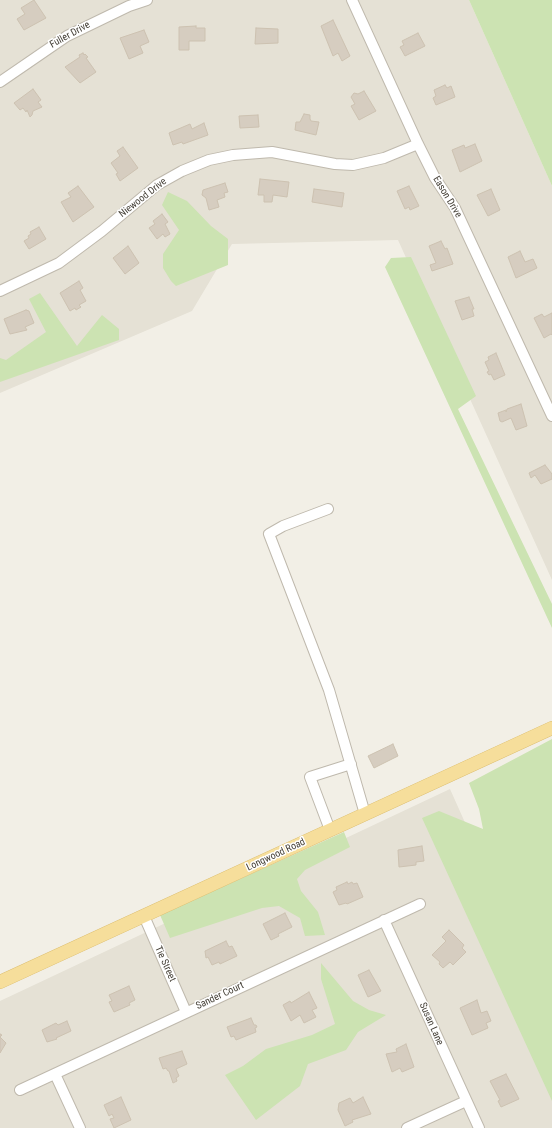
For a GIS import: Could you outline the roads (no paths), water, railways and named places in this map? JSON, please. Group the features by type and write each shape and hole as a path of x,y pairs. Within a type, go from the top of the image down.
{"main road":[{"name":"Longwood Road","path":"0,982 552,728"}],"street":[{"name":"Fuller Drive","path":"0,82 67,36 129,6 147,0"},
{"name":"Eason Drive","path":"352,0 434,178 455,208 552,416"},
{"name":"Niewood Drive","path":"0,291 59,263 102,231 157,185 182,171 209,160 232,154 272,152 335,164 353,165 384,158 418,144"},
{"path":"328,509 283,526 269,534 329,690 365,814"},
{"path":"330,830 310,777 351,764"},
{"name":"Sander Court","path":"20,1090 420,904"},
{"name":"Tie Street","path":"144,916 186,1012"},
{"name":"Susan Lane","path":"384,920 479,1128"},
{"path":"55,1074 80,1128"},
{"path":"407,1128 466,1101"}]}
